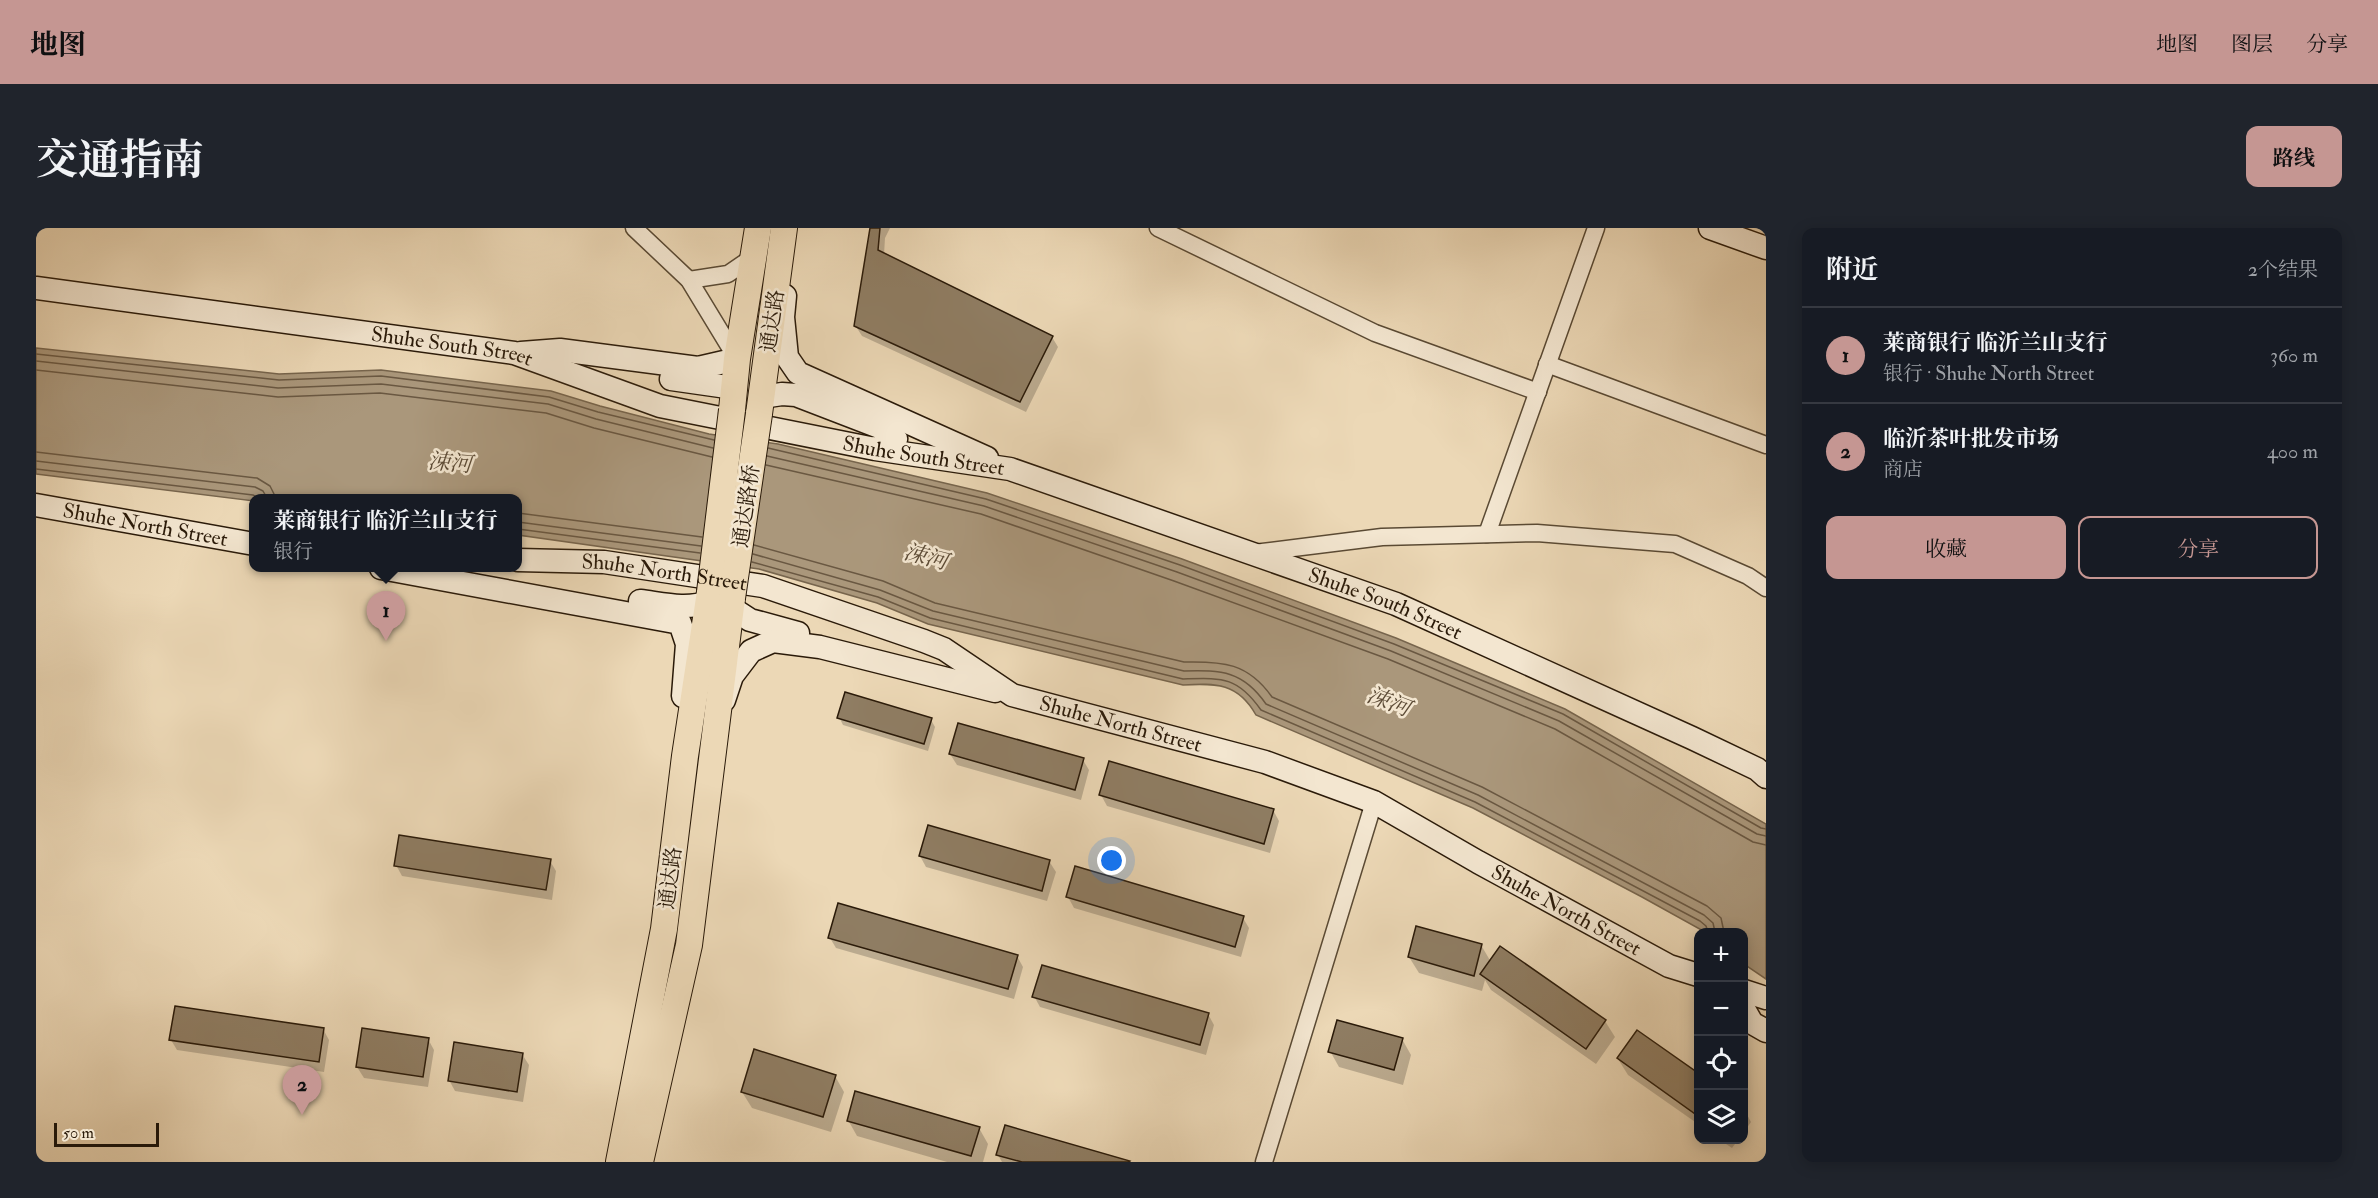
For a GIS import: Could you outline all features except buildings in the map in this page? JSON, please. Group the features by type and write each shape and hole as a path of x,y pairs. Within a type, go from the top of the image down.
{"main road":[{"name":"通达路","path":"733,399 736,359 758,228"},
{"name":"通达路","path":"760,406 785,228"},
{"path":"785,228 789,251 783,317 787,357 798,373 1010,469"},
{"path":"1710,228 1766,248"},
{"name":"Shuhe South Street","path":"36,288 514,353 588,382 660,406 874,449 1010,469 1396,604 1763,772"},
{"path":"514,353 560,350 698,368 736,359"},
{"path":"588,382 585,369 603,368 733,399"},
{"path":"760,406 782,394 796,395 887,430 896,440 893,446 874,449"},
{"name":"通达路桥","path":"720,600 733,399"},
{"name":"通达路桥","path":"720,600 760,406"},
{"name":"Shuhe North Street","path":"36,505 249,543"},
{"name":"Shuhe North Street","path":"522,560 604,562 763,586 929,643 944,649 1012,695 1265,762 1374,802 1478,862 1669,966 1694,974"},
{"path":"408,572 680,623 687,644 682,709 685,756"},
{"path":"490,572 489,574 496,578 684,607 696,607 720,600 750,621 923,664 930,663 933,657 933,650 929,643"},
{"name":"通达路","path":"640,1162 689,945 718,718 720,600"},
{"name":"通达路","path":"619,1162 664,929 685,756 720,600"},
{"path":"718,718 732,676 751,651 773,641 820,647 1012,695"},
{"path":"1669,966 1694,986"},
{"path":"1751,1000 1752,1023 1766,1031"},
{"path":"1748,1030 1766,1043"}],"street":[{"path":"634,228 689,280 736,359"},
{"path":"1158,228 1375,333 1538,392"},
{"path":"1487,534 1596,228"},
{"path":"689,280 728,274 753,257"},
{"path":"1547,364 1766,445"},
{"path":"1252,553 1382,537 1537,533 1675,544 1748,576 1766,588"},
{"path":"1264,1162 1374,802"}],"water":[{"name":"涑河","path":"36,348 279,374 381,370 551,391 709,434 778,444 987,493 1182,559 1396,638 1565,709 1766,824 1766,979 1748,967 1748,928 1698,928 1473,808 1256,715 1242,697 1225,687 1206,684 1183,685 928,624 877,603 759,569 522,536 522,494 249,494 249,500 36,474"}],"place":[{"name":"莱商银行 临沂兰山支行","path":"386,641"},
{"name":"临沂茶叶批发市场","path":"302,1115"}]}
